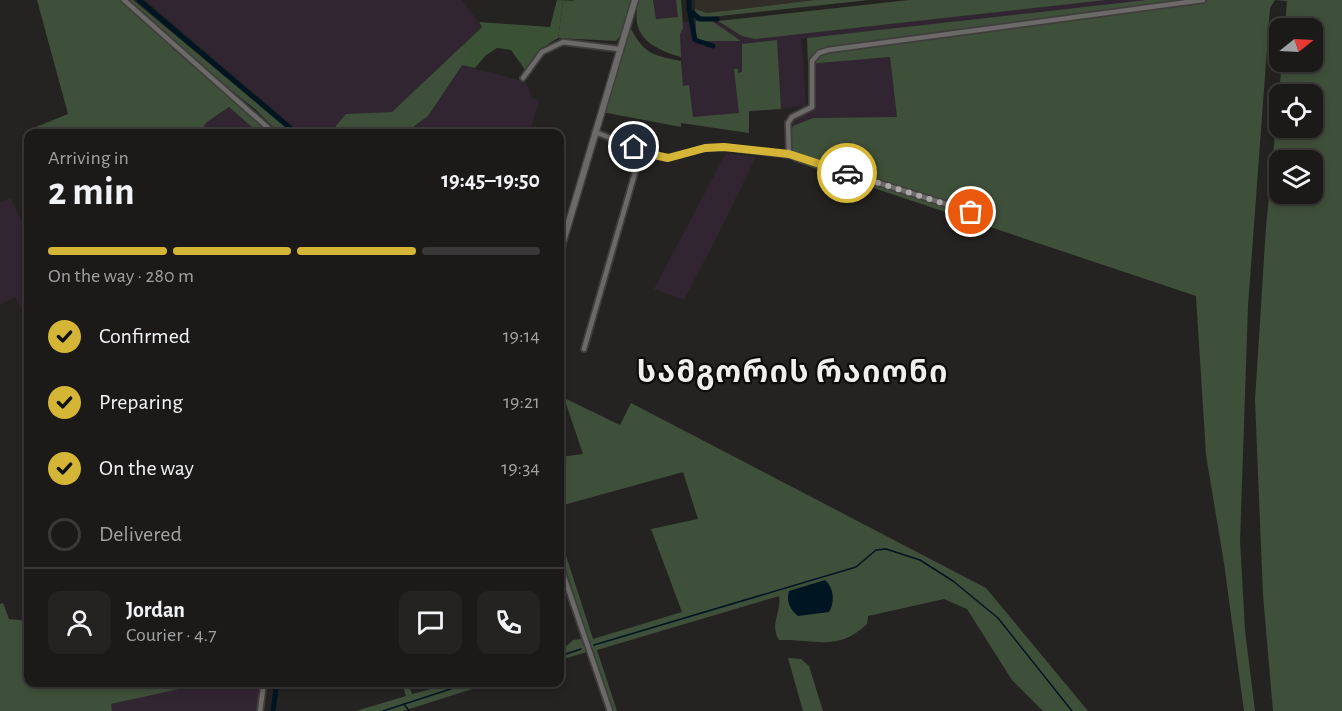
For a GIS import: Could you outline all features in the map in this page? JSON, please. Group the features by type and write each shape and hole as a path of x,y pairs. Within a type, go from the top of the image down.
{"street":[{"path":"124,0 269,129"},
{"path":"564,238 634,0"},
{"path":"789,154 788,123 792,117 812,107 813,61 819,53 1203,0"},
{"path":"523,78 542,52 563,42 619,49"},
{"path":"595,132 641,152 668,158 705,148 724,147 789,154 992,218"},
{"path":"584,349 641,152"},
{"path":"564,583 610,711"},
{"path":"260,711 263,687"}],"shaded area":[{"path":"145,0 462,0 482,27 392,112 346,114 333,129 296,129"},
{"path":"653,0 681,0 683,22 718,21 748,37 1103,0 1157,0 801,39 806,106 693,118 689,86 683,86 678,17 655,19"},
{"path":"695,0 815,0 707,13 695,9"},
{"path":"890,57 897,117 813,118 790,132 794,119 810,105 808,64"},
{"path":"462,65 526,82 532,98 539,101 530,129 411,129 428,116"},
{"path":"230,107 255,129 202,129 207,122"},
{"path":"726,153 756,157 684,300 654,289"},
{"path":"11,198 24,227 24,314 15,297 0,305 0,202"},
{"path":"187,687 263,687 260,711 112,711 111,704"}],"green space":[{"path":"37,0 120,0 266,129 254,129 229,107 207,122 202,129 37,129 36,127 68,114"},
{"path":"130,0 133,0 288,129 275,129 255,109 205,69"},
{"path":"557,0 576,1 563,3 558,38 539,50 526,71 511,50 497,48 485,56 475,68 462,65 470,52 463,45 482,27 479,22 550,27"},
{"path":"575,0 631,0 620,36 616,41 558,38 563,3"},
{"path":"639,0 653,0 656,19 678,17 676,0 681,0 683,28 680,34 681,57 660,49 645,38 637,22"},
{"path":"815,0 869,0 701,18 696,14 695,9 707,13"},
{"path":"909,0 1106,0 755,39 742,36 718,21"},
{"path":"1147,0 1275,0 1270,8 1269,18 1248,306 1240,541 1245,630 1255,711 1244,711 1224,563 1206,455 1196,296 793,161 790,132 793,126 813,118 897,117 890,57 808,64 807,38"},
{"path":"1275,0 1342,0 1342,711 1273,711 1263,595 1255,400 1269,196 1269,204 1323,204 1323,150 1273,150 1275,138 1323,138 1323,84 1280,84 1281,72 1323,72 1323,18 1286,18 1287,1"},
{"path":"696,21 712,21 741,41 699,41 696,37"},
{"path":"630,27 640,43 650,52 681,61 683,86 689,85 693,117 739,113 734,69 738,69 738,73 742,72 742,44 777,40 781,109 749,111 749,133 681,123 681,127 602,112"},
{"path":"463,45 471,52 428,116 410,129 333,129 346,114 392,112"},
{"path":"564,398 620,425 631,403 986,588 1088,711 1043,711 1012,680 967,609 944,599 868,616 867,624 856,633 836,641 826,642 779,640 775,623 779,596 597,650 617,711 606,711 587,652 564,659 564,648 573,640 587,635 564,563 564,549 593,639 682,612 651,529 698,519 683,472 564,505 564,456 583,454"},
{"path":"3,603 9,619 24,621 24,687 188,687 111,704 112,711 0,711 0,604"},
{"path":"788,658 801,659 809,666 823,711 803,711"},
{"path":"403,687 409,687 412,694 439,687 478,687 403,711 356,711 406,696"}],"water":[{"path":"825,580 833,595 829,612 798,616 789,605 789,591"}],"waterway":[{"path":"139,0 291,129"},
{"path":"689,0 695,40 713,46"},
{"path":"689,10 700,19 717,19"},
{"path":"594,645 856,567 876,550 886,549 920,560 953,581 998,618 1072,711"},
{"path":"564,655 581,649"},
{"path":"273,711 276,687"},
{"path":"383,711 457,687"},
{"path":"404,704 409,711"}],"way so far":[{"path":"847,173 971,212"}],"district":[{"name":"სამგორის რაიონი","path":"793,373"}],"route":[{"path":"634,147 641,152 668,158 705,148 724,147 762,153 789,154 847,173"}]}
